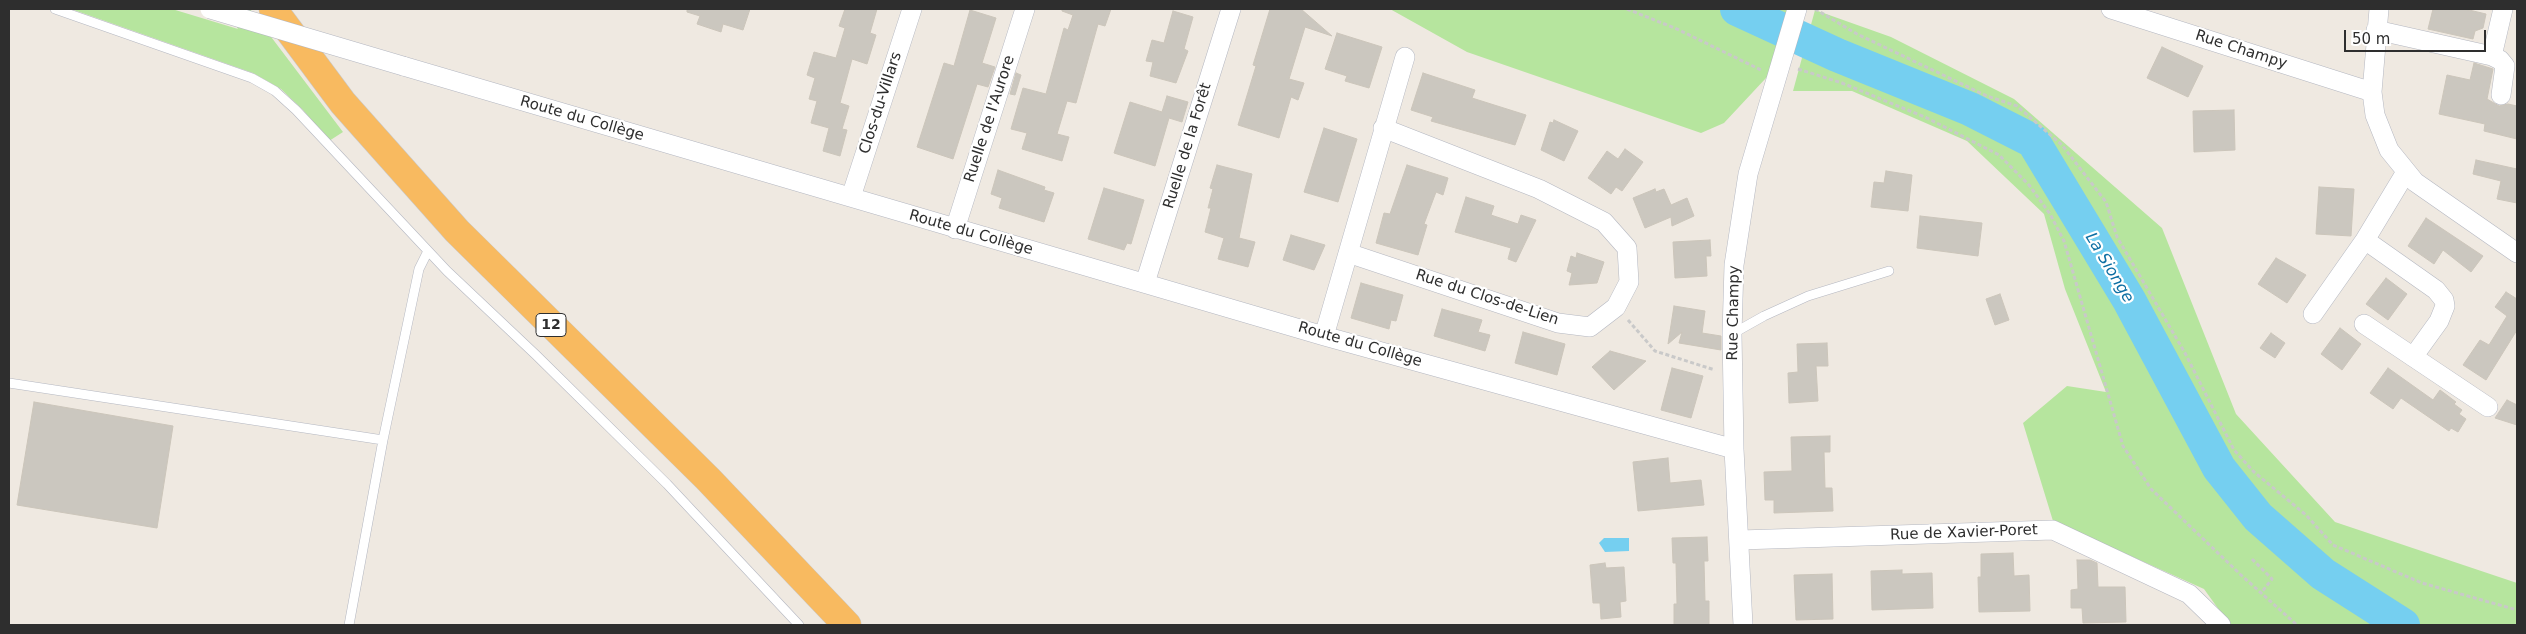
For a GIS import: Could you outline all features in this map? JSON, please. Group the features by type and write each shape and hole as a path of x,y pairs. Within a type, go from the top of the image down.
{"highway":[{"name":"12","path":"273,9 343,103 419,190 523,298 708,479 847,625"}],"street":[{"name":"Route du Collège","path":"210,9 1324,336 1734,449"},
{"name":"Clos-du-Villars","path":"851,197 912,9"},
{"name":"Ruelle de l'Aurore","path":"955,229 1025,9"},
{"name":"Ruelle de la Forêt","path":"1145,283 1231,9"},
{"name":"Rue Champy","path":"1743,625 1734,449 1732,334 1734,265 1748,174 1782,69 1797,9"},
{"name":"Rue Champy","path":"2111,9 2372,92"},
{"path":"2379,9 2372,92 2375,115 2384,140 2406,172 2426,190 2517,253"},
{"path":"2492,56 2503,9"},
{"path":"2376,30 2492,56 2500,60 2505,66 2501,95"},
{"path":"1324,336 1405,57"},
{"name":"Rue du Clos-de-Lien","path":"1348,253 1558,323 1590,327 1616,307 1629,282 1627,248 1604,222 1539,189 1383,128"},
{"path":"2313,314 2365,240 2406,172"},
{"path":"2365,240 2436,290 2444,300 2445,306 2439,321 2413,357"},
{"path":"2364,324 2488,407"},
{"name":"Rue de Xavier-Poret","path":"1740,540 2053,530 2189,594 2221,625"}],"lane":[{"path":"55,9 252,78 275,91 296,110 428,252 667,484 799,625"},
{"path":"349,625 383,440 419,269 428,252"},
{"path":"1732,334 1764,316 1808,296 1889,271"},
{"path":"9,384 383,440"}],"path":[{"path":"1628,9 1782,69 1842,83 1926,118 1999,155 2028,185 2050,214 2064,241 2123,446 2151,489 2297,625"},
{"path":"1815,9 1857,34 1987,96 2017,106 2062,145 2106,202 2117,237 2185,352 2234,450 2254,472 2306,516 2333,545 2422,583 2517,610"},
{"path":"1616,307 1655,351 1723,372"},
{"path":"2252,559 2272,579 2261,593"}],"green space":[{"path":"71,9 172,9 238,29 226,9 250,9 343,132 329,141 303,110 281,89 253,73"},
{"path":"1390,9 1797,9 1780,63 1724,123 1701,133 1467,52"},
{"path":"1815,10 1891,37 2014,99 2162,228 2236,414 2335,522 2517,583 2517,625 2230,625 2204,589 2053,521 2023,423 2067,386 2106,392 2065,289 2044,214 1967,141 1852,91 1793,91"}],"water":[{"path":"1604,538 1629,538 1629,551 1605,552 1599,543"}],"building":[{"path":"687,9 750,9 743,30 723,24 721,32 697,24 700,16 687,12"},
{"path":"845,9 877,9 870,33 876,35 867,64 852,59 840,103 849,106 842,129 847,130 840,156 823,151 829,128 811,123 817,101 809,99 815,78 807,75 814,52 836,58 845,28 839,26"},
{"path":"1062,9 1111,9 1105,26 1098,24 1076,103 1067,101 1057,134 1069,137 1062,161 1022,149 1027,133 1011,129 1023,88 1046,94 1064,28 1068,30 1073,15 1062,11"},
{"path":"1270,9 1301,9 1332,36 1305,27 1289,79 1304,83 1298,100 1291,97 1279,138 1238,125 1256,66 1253,65"},
{"path":"2433,9 2465,9 2486,14 2483,28 2475,31 2473,39 2428,29"},
{"path":"970,10 996,18 982,63 995,67 988,87 977,84 953,159 917,147 944,63 954,66"},
{"path":"1173,11 1193,17 1184,49 1188,51 1176,83 1150,76 1153,62 1146,61 1152,40 1164,43"},
{"path":"1337,33 1382,47 1369,88 1345,81 1347,76 1325,69"},
{"path":"2162,47 2203,66 2188,97 2147,78"},
{"path":"2474,63 2493,69 2487,99 2499,106 2508,104 2517,106 2517,139 2484,131 2485,124 2439,114 2447,75 2470,80"},
{"path":"1016,73 1021,75 1015,95 1010,94"},
{"path":"1423,73 1475,90 1472,98 1526,115 1515,145 1431,121 1433,117 1411,110"},
{"path":"1167,96 1188,102 1182,122 1169,118 1155,166 1114,153 1130,102 1162,112"},
{"path":"2234,110 2235,150 2194,152 2193,111"},
{"path":"1554,120 1578,131 1564,161 1541,150 1550,122 1553,123"},
{"path":"1324,128 1357,139 1338,202 1304,192"},
{"path":"1625,149 1643,162 1622,191 1616,187 1611,194 1588,178 1607,151 1618,159"},
{"path":"2476,160 2517,169 2517,203 2497,199 2501,181 2473,174"},
{"path":"1217,165 1252,174 1239,238 1255,242 1248,267 1218,259 1224,238 1205,232 1211,208 1208,208 1213,189 1210,188"},
{"path":"1407,165 1448,178 1443,195 1436,192 1424,224 1427,225 1418,255 1376,243 1384,213 1390,214"},
{"path":"998,170 1045,187 1044,190 1054,193 1044,222 999,208 1002,198 991,194"},
{"path":"1886,171 1912,175 1908,211 1871,207 1874,182 1884,183"},
{"path":"2319,187 2354,189 2351,236 2316,234"},
{"path":"1104,188 1144,200 1131,244 1127,243 1124,250 1088,239"},
{"path":"1655,189 1656,192 1664,189 1671,205 1687,198 1694,216 1672,226 1671,217 1645,228 1633,198"},
{"path":"1466,197 1494,206 1491,215 1518,224 1521,215 1536,220 1516,262 1508,259 1511,248 1455,232"},
{"path":"1920,216 1982,223 1978,256 1917,248"},
{"path":"2426,218 2483,256 2471,272 2443,250 2434,264 2408,246"},
{"path":"1291,235 1325,245 1314,270 1283,260"},
{"path":"1710,240 1711,256 1706,256 1707,276 1675,278 1673,242"},
{"path":"1577,253 1604,262 1597,283 1569,285 1572,273 1567,271 1571,256 1576,258"},
{"path":"2276,258 2306,275 2287,303 2258,284"},
{"path":"2386,278 2407,294 2388,320 2366,304"},
{"path":"1361,283 1403,295 1396,321 1391,320 1389,329 1351,318"},
{"path":"2506,292 2517,299 2517,330 2486,380 2463,365 2480,340 2489,345 2507,316 2495,307"},
{"path":"2000,294 2009,320 1995,325 1986,299"},
{"path":"1674,306 1705,311 1702,333 1721,336 1721,350 1679,343 1682,332 1668,344"},
{"path":"1442,309 1482,320 1478,332 1490,335 1485,351 1434,336"},
{"path":"2340,328 2361,344 2342,370 2321,354"},
{"path":"1523,332 1565,344 1557,375 1515,363"},
{"path":"2271,333 2285,343 2275,358 2260,348"},
{"path":"1827,343 1828,366 1816,366 1818,401 1789,403 1788,373 1798,372 1797,344"},
{"path":"1610,351 1646,361 1614,390 1592,367"},
{"path":"1672,368 1703,376 1691,418 1661,410"},
{"path":"2388,368 2433,400 2440,390 2456,402 2454,404 2462,410 2459,414 2466,419 2458,432 2451,428 2449,431 2401,398 2393,409 2370,393"},
{"path":"2507,400 2517,405 2517,425 2495,418"},
{"path":"34,402 173,426 157,528 17,505"},
{"path":"1830,436 1830,452 1824,452 1825,488 1832,488 1833,511 1774,513 1774,500 1765,500 1764,472 1792,471 1791,437"},
{"path":"1668,458 1670,483 1701,480 1704,505 1638,511 1633,462"},
{"path":"1707,537 1708,561 1704,561 1705,601 1709,601 1709,625 1674,625 1674,604 1677,604 1676,563 1673,563 1672,538"},
{"path":"2013,553 2014,576 2029,575 2030,611 1979,612 1978,577 1981,577 1981,554"},
{"path":"2077,560 2090,560 2097,563 2098,587 2125,587 2126,622 2083,623 2082,608 2071,608 2071,590 2078,589"},
{"path":"1605,563 1606,568 1624,567 1626,601 1620,602 1621,617 1601,619 1600,603 1593,603 1590,565"},
{"path":"1902,570 1902,574 1932,573 1933,608 1872,610 1871,571"},
{"path":"1832,574 1833,619 1796,620 1794,575"}],"waterway":[{"name":"La Sionge","path":"1737,9 1837,55 1970,109 2033,141 2129,300 2219,468 2258,517 2323,574 2403,625"}]}
